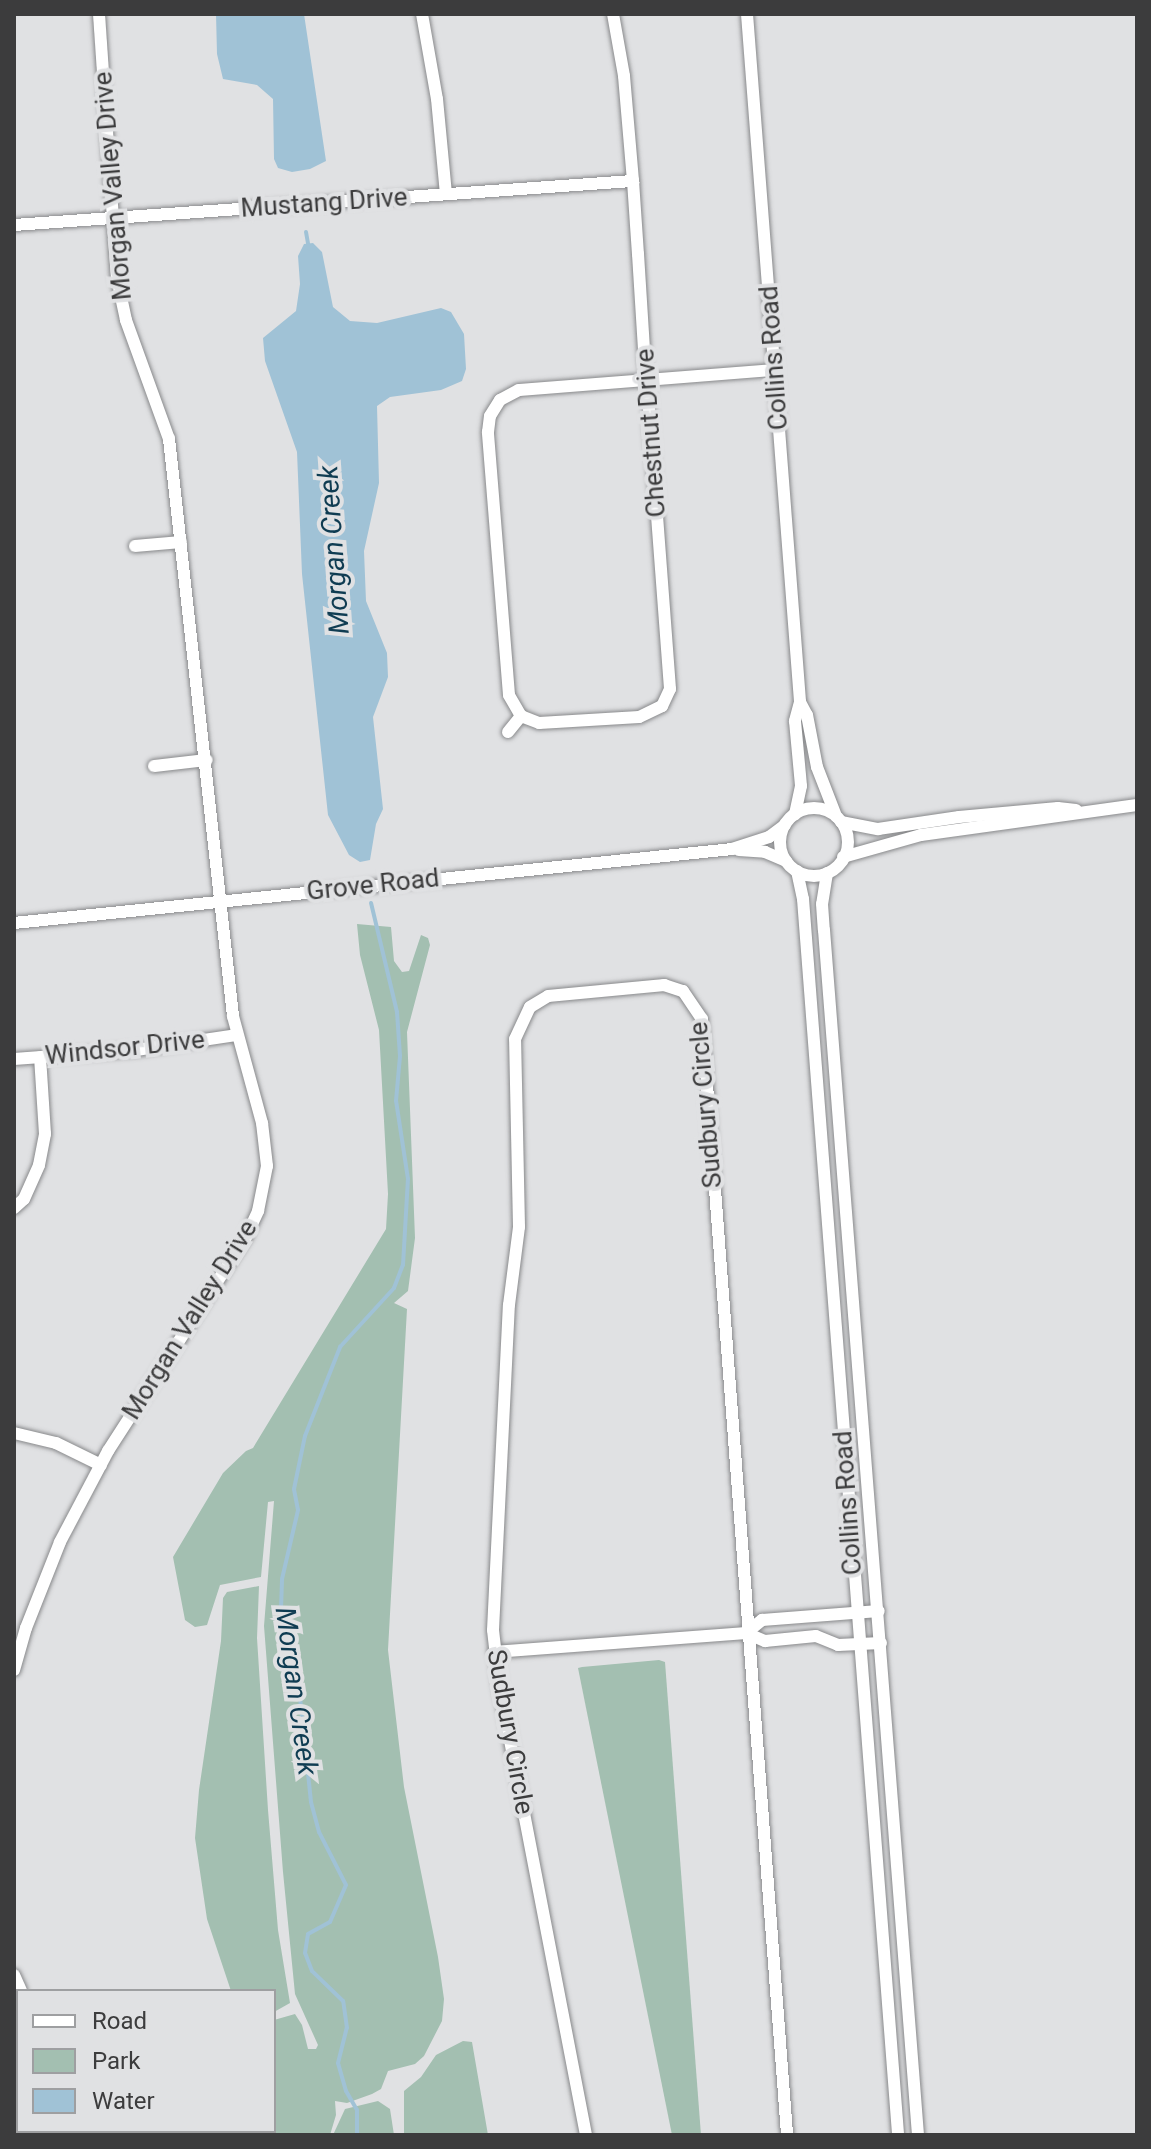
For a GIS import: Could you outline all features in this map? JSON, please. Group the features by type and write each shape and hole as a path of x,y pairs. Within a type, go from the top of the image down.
{"street":[{"name":"Morgan Valley Drive","path":"14,1670 20,1626 60,1542 101,1465 230,1262 258,1211 267,1166 265,1144 236,1035 169,439 121,302 112,218 99,14"},
{"path":"422,14 437,99 446,194"},
{"name":"Chestnut Drive","path":"521,716 539,723 639,717 662,706 670,689 633,181 624,76 613,14"},
{"name":"Collins Road","path":"747,14 800,702 795,721 801,786 795,814"},
{"name":"Mustang Drive","path":"14,225 633,181"},
{"path":"508,732 521,716 509,695 488,432 490,416 500,400 519,390 775,370"},
{"path":"135,546 181,542"},
{"name":"Collins Road","path":"800,702 807,715 817,767 838,819"},
{"path":"154,766 207,760"},
{"path":"1079,811 1058,819 898,840 843,857 827,873 812,875 797,871 786,861 780,847 785,825 795,814 816,808 838,819 878,829 959,817 1137,805"},
{"path":"838,819 847,842 843,857"},
{"name":"Grove Road","path":"732,849 769,837 785,825"},
{"name":"Grove Road","path":"14,923 732,849 765,852 786,861"},
{"name":"Collins Road","path":"797,871 803,899 898,2135"},
{"name":"Collins Road","path":"827,873 823,917 918,2135"},
{"name":"Sudbury Circle","path":"586,2135 494,1652 509,1305 519,1227 515,1039 530,1007 548,996 664,985 683,991 702,1019 746,1633 787,2135"},
{"name":"Windsor Drive","path":"14,1059 136,1050 236,1035"},
{"path":"14,1208 28,1190 43,1147 40,1057"},
{"path":"14,1433 56,1443 101,1465"},
{"path":"746,1633 762,1620 879,1611"},
{"path":"494,1652 746,1633 765,1641 816,1636 838,1645 881,1643"}],"green space":[{"path":"357,924 391,927 394,961 402,972 409,971 421,935 428,938 430,945 407,1032 415,1238 408,1291 394,1303 407,1309 388,1650 404,1787 438,1957 444,1999 442,2021 424,2056 415,2064 388,2071 381,2089 372,2094 347,2103 335,2101 336,2115 330,2135 101,2135 276,2133 276,2019 295,2014 302,2025 308,2049 316,2049 318,2045 295,1994 283,1872 264,1626 274,1501 268,1502 261,1577 220,1585 207,1625 195,1627 185,1620 173,1557 223,1473 253,1448 386,1229 388,1194 379,1030 360,955"},
{"path":"259,1586 257,1638 268,1810 278,1930 290,2003 276,2011 276,1989 230,1989 207,1919 195,1838 221,1641 223,1598 227,1592"},
{"path":"659,1660 665,1662 701,2135 672,2135 578,1668"},
{"path":"463,2041 472,2042 488,2135 404,2135 404,2091 421,2077 436,2055"},
{"path":"378,2101 390,2109 394,2135 333,2135 345,2109"}],"water":[{"path":"216,14 304,14 326,161 310,169 292,172 278,168 274,159 273,99 257,85 223,79 217,54"},
{"path":"313,243 322,252 333,307 350,321 377,323 441,308 451,312 464,334 466,369 462,381 441,390 390,397 377,406 379,483 364,551 366,601 387,653 388,677 373,717 383,809 376,824 370,860 360,862 349,855 328,815 302,574 297,452 265,361 263,338 296,311 300,284 298,256 304,244"}],"waterway":[{"name":"Morgan Creek","path":"306,232 309,249"},
{"name":"Morgan Creek","path":"357,2135 357,2110 346,2091 338,2063 347,2028 343,2001 312,1971 305,1953 308,1934 330,1922 346,1885 319,1832 311,1802 295,1651 281,1609 282,1579 298,1510 294,1489 305,1436 340,1347 394,1288 403,1265 408,1179 396,1101 400,1056 397,1012 371,903"}]}
